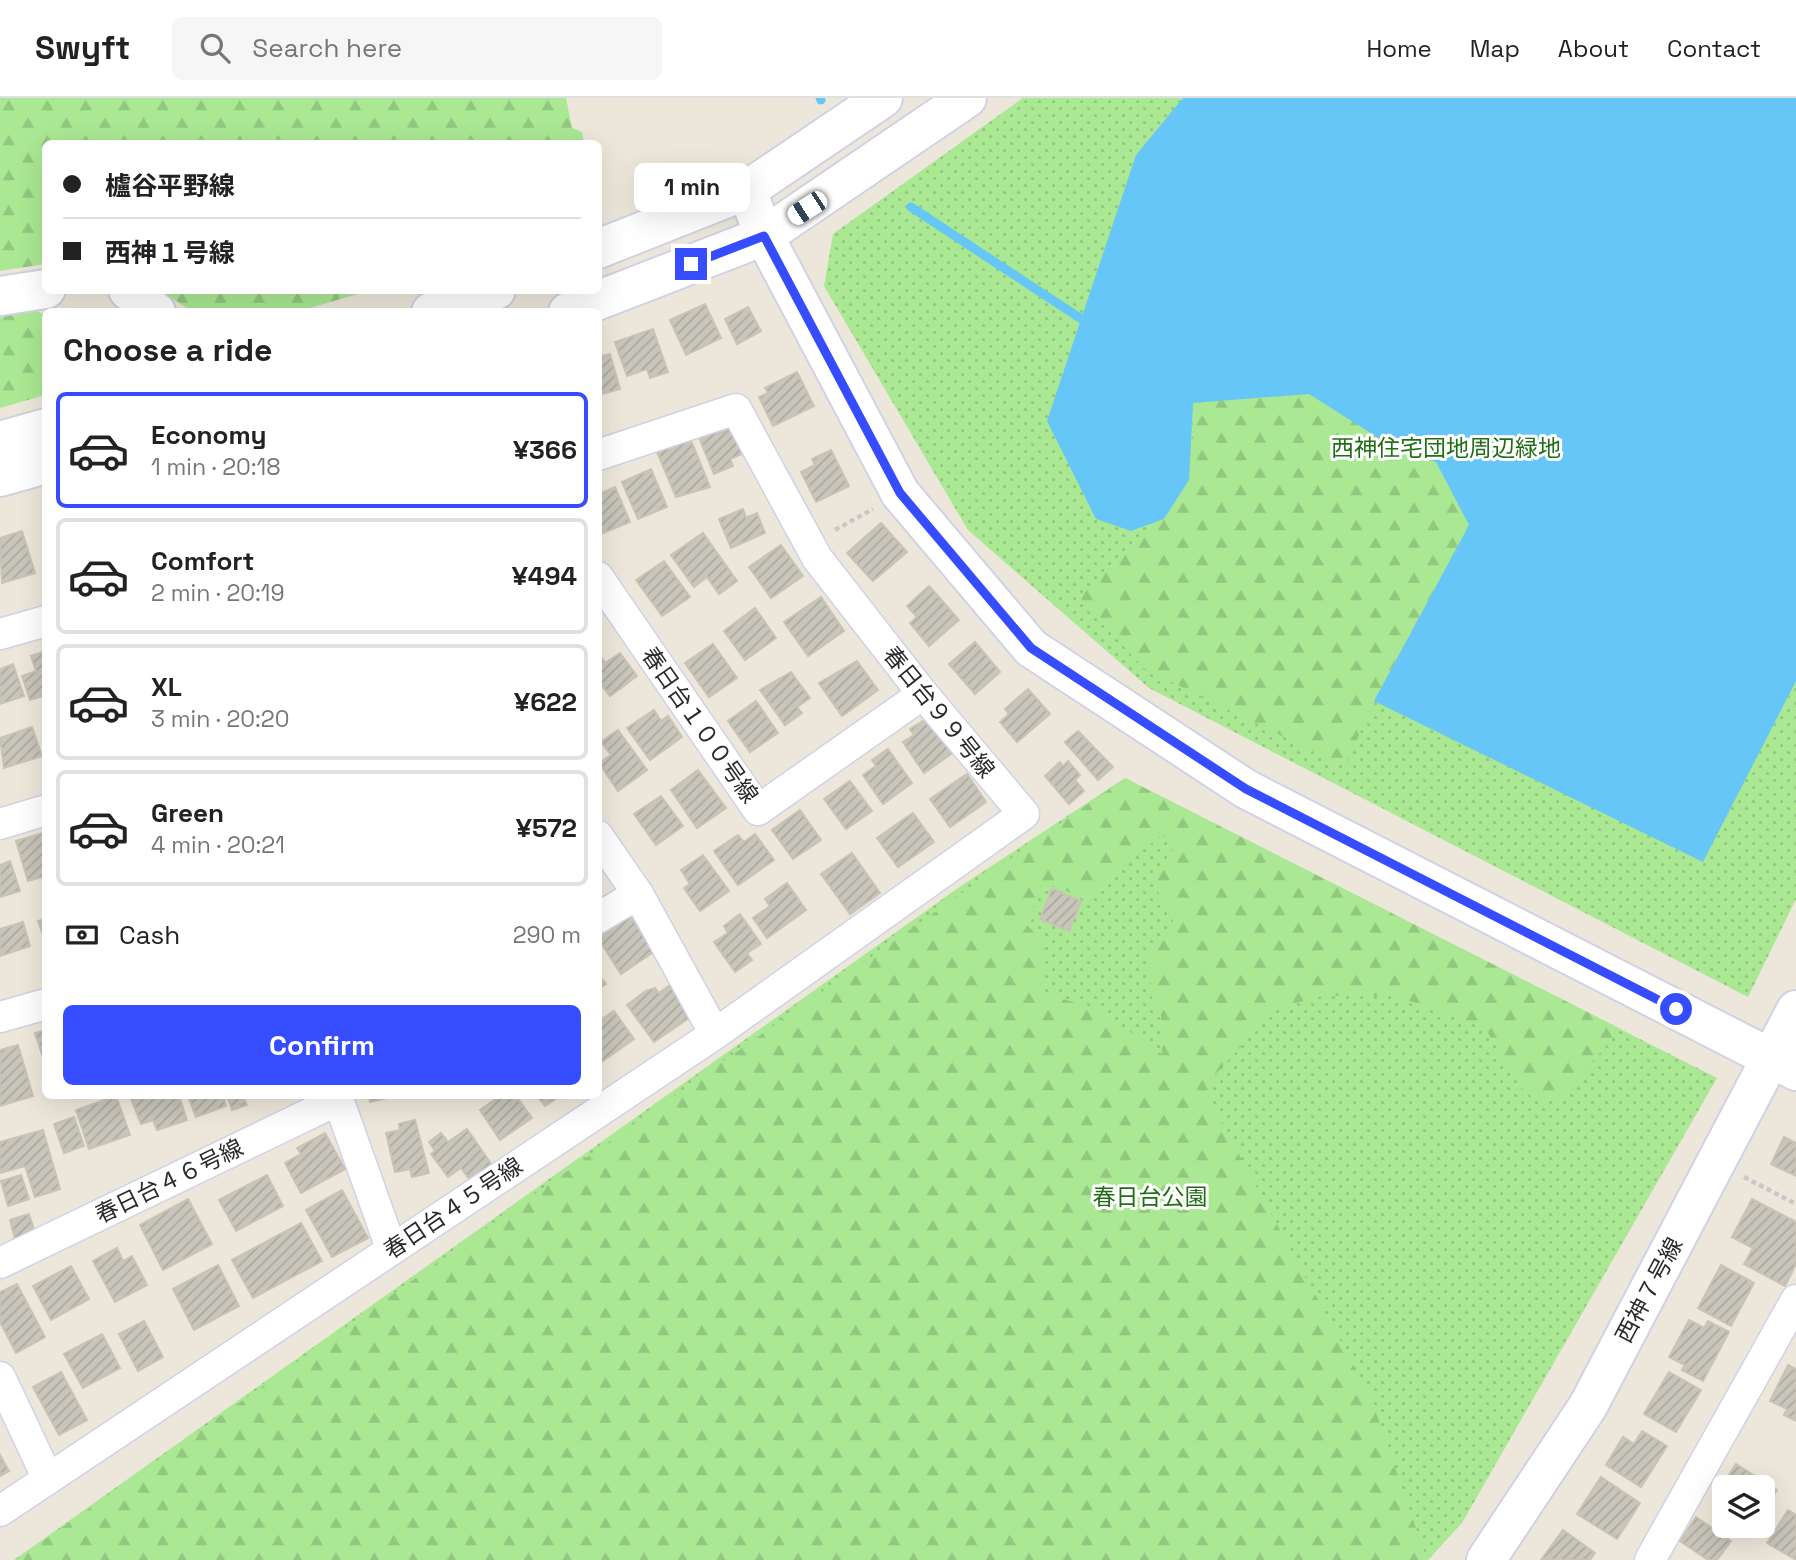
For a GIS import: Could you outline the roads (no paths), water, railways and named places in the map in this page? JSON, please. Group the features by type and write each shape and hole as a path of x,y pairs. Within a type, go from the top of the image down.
{"street":[{"path":"602,247 747,190 883,98"},
{"path":"578,308 764,236 967,98"},
{"path":"747,190 764,236 900,493 1031,648 1235,782 1784,1065"},
{"path":"0,296 42,290"},
{"path":"133,294 151,308"},
{"path":"442,308 484,294"},
{"name":"春日台９９号線","path":"602,454 736,409 817,558 923,694 1024,814 715,1034"},
{"path":"0,441 42,429"},
{"path":"0,477 42,465"},
{"name":"春日台１００号線","path":"602,583 758,810 923,694"},
{"path":"0,634 42,622"},
{"path":"0,824 42,811"},
{"path":"602,842 638,894 715,1034"},
{"path":"602,916 638,894"},
{"path":"0,1017 42,1005"},
{"name":"西神７号線","path":"1486,1560 1588,1406 1717,1162 1784,1065 1796,1010"},
{"name":"春日台４５号線","path":"0,1511 715,1034"},
{"name":"春日台４６号線","path":"0,1263 335,1099"},
{"path":"337,1099 391,1248"},
{"path":"1650,1560 1796,1300"},
{"path":"0,1377 48,1479"}],"water":[{"name":"西神住宅団地周辺緑地","path":"1183,98 1796,98 1796,681 1703,862 1374,701 1469,525 1436,462 1377,437 1309,394 1193,403 1189,480 1164,519 1131,531 1096,519 1047,421 1136,155"}],"waterway":[{"path":"911,207 1089,324"}],"park label":[{"name":"春日台公園","path":"1150,1197"}]}
